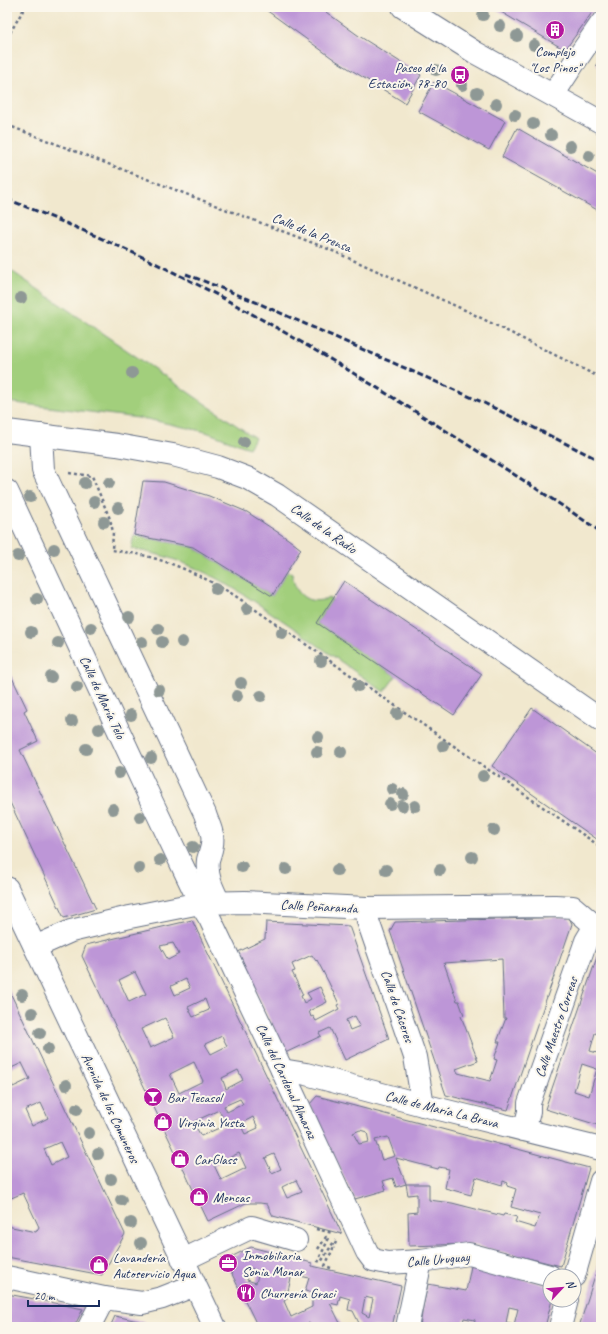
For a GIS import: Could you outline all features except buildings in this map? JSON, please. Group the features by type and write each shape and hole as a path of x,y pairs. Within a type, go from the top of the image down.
{"street":[{"path":"403,7 476,53 601,122"},
{"path":"553,95 601,24"},
{"name":"Calle de la Radio","path":"7,431 117,445 173,455 218,467 247,478 277,495 601,720"},
{"path":"41,435 43,470 205,814 213,836 212,851 208,858 210,903"},
{"name":"Calle de María Telo","path":"7,491 150,800 210,903"},
{"name":"Avenida de los Comuneros","path":"7,888 215,1327"},
{"name":"Calle Peñaranda","path":"36,947 71,932 130,917 210,903 245,902 366,908 574,907 598,928"},
{"name":"Calle del Cardenal Almaraz","path":"210,903 210,919 367,1252 373,1260"},
{"name":"Calle de Cáceres","path":"366,908 368,921 415,1057 423,1105"},
{"name":"Calle Maestro Correas","path":"524,1130 529,1112 529,1103 586,941 598,928"},
{"name":"Calle de María La Brava","path":"282,1070 306,1074 423,1105 601,1149"},
{"path":"576,1268 601,1181"},
{"path":"183,1260 252,1227 305,1234"},
{"name":"Calle Uruguay","path":"373,1260 387,1263 421,1261 469,1254 542,1274"},
{"path":"407,1327 421,1261"},
{"path":"7,1277 104,1298 142,1303 162,1298 195,1285"},
{"path":"89,1327 104,1298"},
{"path":"560,1327 565,1308"}],"path":[{"path":"7,38 25,7"},
{"name":"Calle de la Prensa","path":"7,124 326,248 467,311 601,378"},
{"path":"62,472 92,476 110,519 113,532 112,550 146,556 178,566 205,578 234,594 601,848"},
{"path":"305,1234 334,1234"}],"green space":[{"path":"7,268 255,438 249,448 206,432 147,419 7,402"},
{"path":"134,535 193,547 272,596 287,571 292,574 296,588 304,597 315,601 329,598 332,600 317,623 396,676 384,692 273,614 216,578 176,560 131,549"}],"railway":[{"path":"7,199 88,232 147,259 238,306 341,366 409,408 601,532"},
{"path":"186,274 251,300 484,403 601,461"}],"place":[{"name":"Complejo \"Los Pinos\"","path":"555,30"},
{"name":"Paseo de la Estación, 78-80","path":"460,75"},
{"name":"Bar Tecasol","path":"153,1097"},
{"name":"Virginia Yusta","path":"163,1122"},
{"name":"CarGlass","path":"180,1159"},
{"name":"Mencas","path":"199,1197"},
{"name":"Inmobiliaria Sonia Monar","path":"228,1263"},
{"name":"Lavandería Autoservicio Aqua","path":"99,1265"},
{"name":"Churrería Graci","path":"246,1293"}]}
